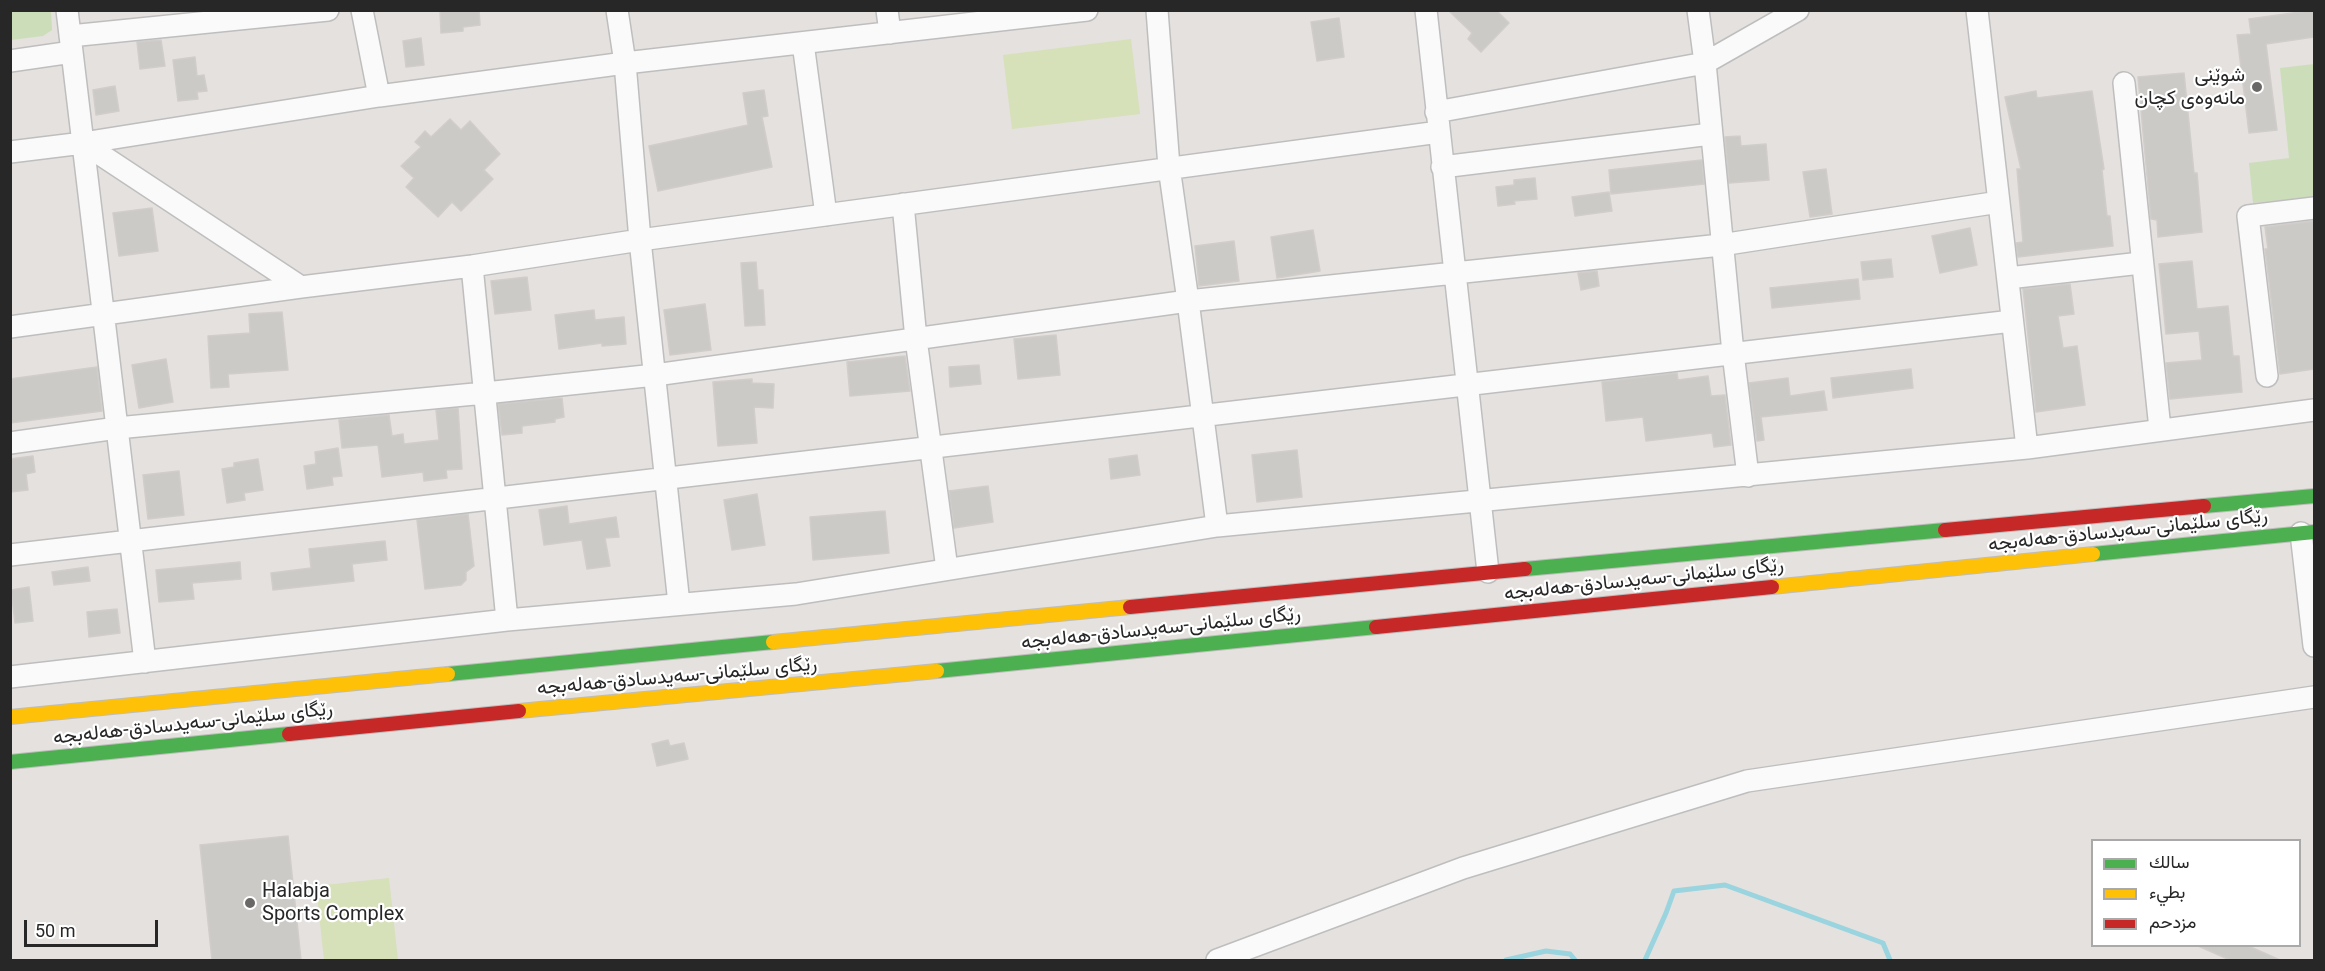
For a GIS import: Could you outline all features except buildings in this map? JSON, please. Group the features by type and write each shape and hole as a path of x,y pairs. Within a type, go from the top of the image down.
{"highway":[{"name":"رێگای سلێمانی-سەیدسادق-هەلەبجە","path":"10,717 1164,609 1488,572 2314,496"},
{"name":"رێگای سلێمانی-سەیدسادق-هەلەبجە","path":"10,762 1165,643 2308,532"}],"street":[{"path":"67,10 145,662"},
{"path":"10,61 71,44 328,10"},
{"path":"363,10 380,96"},
{"path":"617,10 625,63 640,240 679,604"},
{"path":"887,10 890,33"},
{"path":"10,152 83,143 380,96 625,63 1087,10"},
{"path":"1157,10 1169,167 1217,526"},
{"path":"1426,10 1488,572"},
{"path":"1698,10 1732,353 1748,476"},
{"path":"10,327 472,266 640,240 1169,167 1438,122 1705,63 1798,10"},
{"path":"1977,10 2027,448"},
{"path":"803,43 826,214"},
{"path":"2124,83 2160,429"},
{"path":"1442,167 1711,134"},
{"path":"83,143 301,287"},
{"path":"10,443 117,428 655,375 1188,301 1721,245 1999,202"},
{"path":"903,204 916,339 947,569"},
{"path":"2267,376 2248,216 2314,208"},
{"path":"2008,278 2141,263"},
{"path":"472,266 507,620"},
{"path":"10,555 2012,321"},
{"path":"10,677 507,620 796,594 1217,526 2027,448 2314,410"},
{"path":"2308,532 2314,646"},
{"path":"1217,960 1463,868 1747,780 2314,697"}],"green space":[{"path":"10,11 51,11 52,30 43,36 11,40"},
{"path":"1131,39 1140,114 1012,129 1003,55"},
{"path":"2314,64 2314,197 2253,203 2249,163 2289,158 2280,68"},
{"path":"389,878 398,960 324,960 316,886"}],"waterway":[{"path":"1645,960 1674,891 1725,885 1883,943 1890,960"},
{"path":"1506,960 1546,951 1570,954 1575,960"}],"traffic: fast":[{"path":"2204,506 2314,496"},
{"path":"1525,569 1945,530"},
{"path":"2093,554 2314,532"},
{"path":"937,671 1376,627"},
{"path":"448,674 773,642"},
{"path":"10,762 289,734"}],"traffic: slow":[{"path":"1772,587 2093,554"},
{"path":"773,642 1130,607"},
{"path":"519,711 937,671"},
{"path":"10,717 448,674"}],"traffic: jam":[{"path":"1945,530 2204,506"},
{"path":"1130,607 1525,569"},
{"path":"1376,627 1772,587"},
{"path":"289,734 519,711"}],"place":[{"name":"شوێنی مانەوەی کچان","path":"2257,87"},
{"name":"Halabja Sports Complex","path":"250,903"}]}
